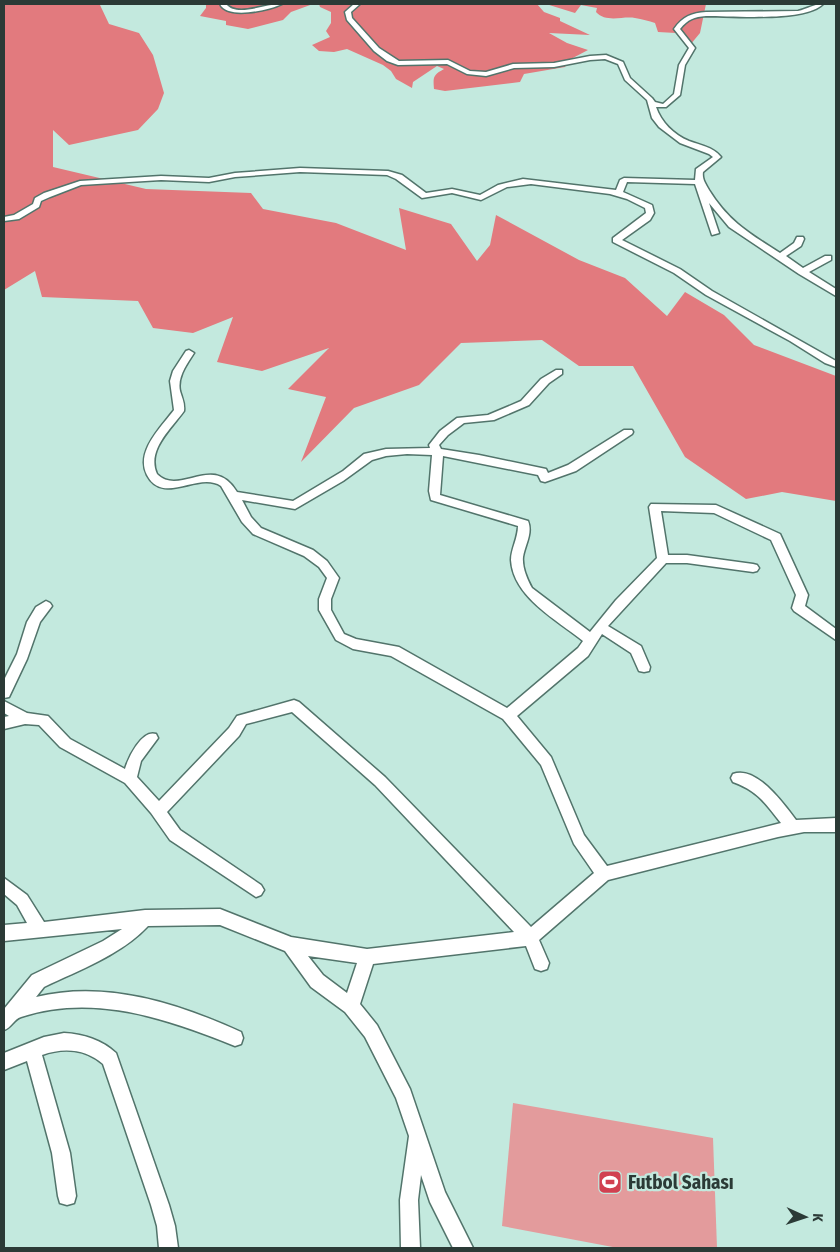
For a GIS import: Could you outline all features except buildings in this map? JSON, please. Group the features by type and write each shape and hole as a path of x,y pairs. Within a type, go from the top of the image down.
{"street":[{"path":"223,4 224,7 230,10 241,11 280,4"},
{"path":"357,4 348,12 349,19 359,27 376,51 390,60 406,64 448,62 469,73 486,74 513,66 547,66 590,58 606,57 621,62 627,79 650,99 656,118 672,134 712,152 717,157 699,171 698,182 715,233"},
{"path":"652,104 664,106 677,95 682,65 692,51 692,48 677,29 690,17 697,15 803,11 818,7 820,4"},
{"path":"4,218 16,217 36,205 38,200 47,195 80,183 160,178 209,180 235,175 300,170 388,173 399,177 425,196 452,191 481,198 496,188 509,183 531,181 585,187 619,193 643,202 649,207 650,213 616,240 677,271 709,293 836,364"},
{"path":"619,193 624,180 698,182"},
{"path":"698,182 716,208 732,225 836,293"},
{"path":"779,257 798,244 800,239"},
{"path":"802,272 828,258"},
{"path":"189,353 178,369 175,389 180,405 179,411 153,447 150,455 152,477 166,485 212,477 222,480 234,495 248,522 257,531 299,547 329,569 333,578 325,600 325,610 340,637 353,644 394,651 508,715 546,761 579,839 604,874"},
{"path":"559,372 545,381 525,403 490,418 461,420 444,433 434,445 438,453 434,490 435,497 524,524 524,533 518,559 520,578 528,592 590,640"},
{"path":"234,495 295,506 355,468 367,457 399,450 495,461 542,472 544,478 572,468 628,432"},
{"path":"663,559 655,507 716,509 776,537 802,595 798,608 836,635"},
{"path":"508,715 583,652 601,627 663,559 687,558 754,568"},
{"path":"4,693 23,654 33,622 39,611 46,606"},
{"path":"601,627 636,650 644,667"},
{"path":"158,811 234,732 242,720 294,706 380,781 530,938 540,963"},
{"path":"4,708 25,718 43,720 66,743 130,779 158,811 175,835 256,890"},
{"path":"4,723 25,718"},
{"path":"130,779 134,759 151,738"},
{"path":"738,778 753,783 770,799 793,827"},
{"path":"4,933 77,927 145,918 220,917 291,945 367,957 530,938 604,874 793,827 836,825"},
{"path":"4,885 22,900 40,930"},
{"path":"8,1016 38,981 109,947 134,930 145,918"},
{"path":"291,945 317,981 351,1006 371,1032 404,1095 437,1195 464,1248"},
{"path":"351,1006 367,957"},
{"path":"8,1016 54,1001 70,999 95,1000 146,1008 187,1018 235,1038"},
{"path":"4,1061 58,1040 70,1040 91,1046 110,1058 160,1205 166,1226 169,1248"},
{"path":"32,1050 61,1153 67,1196"},
{"path":"410,1248 410,1200 417,1135"}],"shaded area":[{"path":"4,4 100,5 109,24 139,33 153,55 164,93 158,109 138,130 69,145 53,130 53,167 146,189 251,193 263,209 336,223 406,250 399,208 451,224 477,261 490,245 496,215 579,260 625,278 667,316 685,292 724,315 754,345 836,376 836,501 782,492 746,499 685,457 633,366 579,366 542,340 461,343 419,385 354,408 301,462 326,397 288,389 329,348 262,371 217,362 233,317 193,333 153,328 138,301 42,297 35,271 4,290"},
{"path":"206,4 313,4 291,12 283,20 248,29 226,25 226,21 200,16 206,8"},
{"path":"319,4 537,4 544,12 560,18 560,21 590,35 549,33 567,43 588,50 569,60 565,67 524,74 520,82 445,91 434,89 434,77 444,69 437,66 413,82 412,88 396,79 391,71 383,65 347,49 334,52 319,51 312,45 330,37 326,31 331,23 331,12 320,7"},
{"path":"546,4 706,4 700,33 690,45 676,33 658,32 655,23 648,21 635,18 604,17 596,12 597,8 581,5 575,13"},
{"name":"Futbol Sahası","path":"513,1103 713,1138 717,1248 618,1248 502,1226"}],"place":[{"name":"Futbol Sahası","path":"610,1182"}]}
